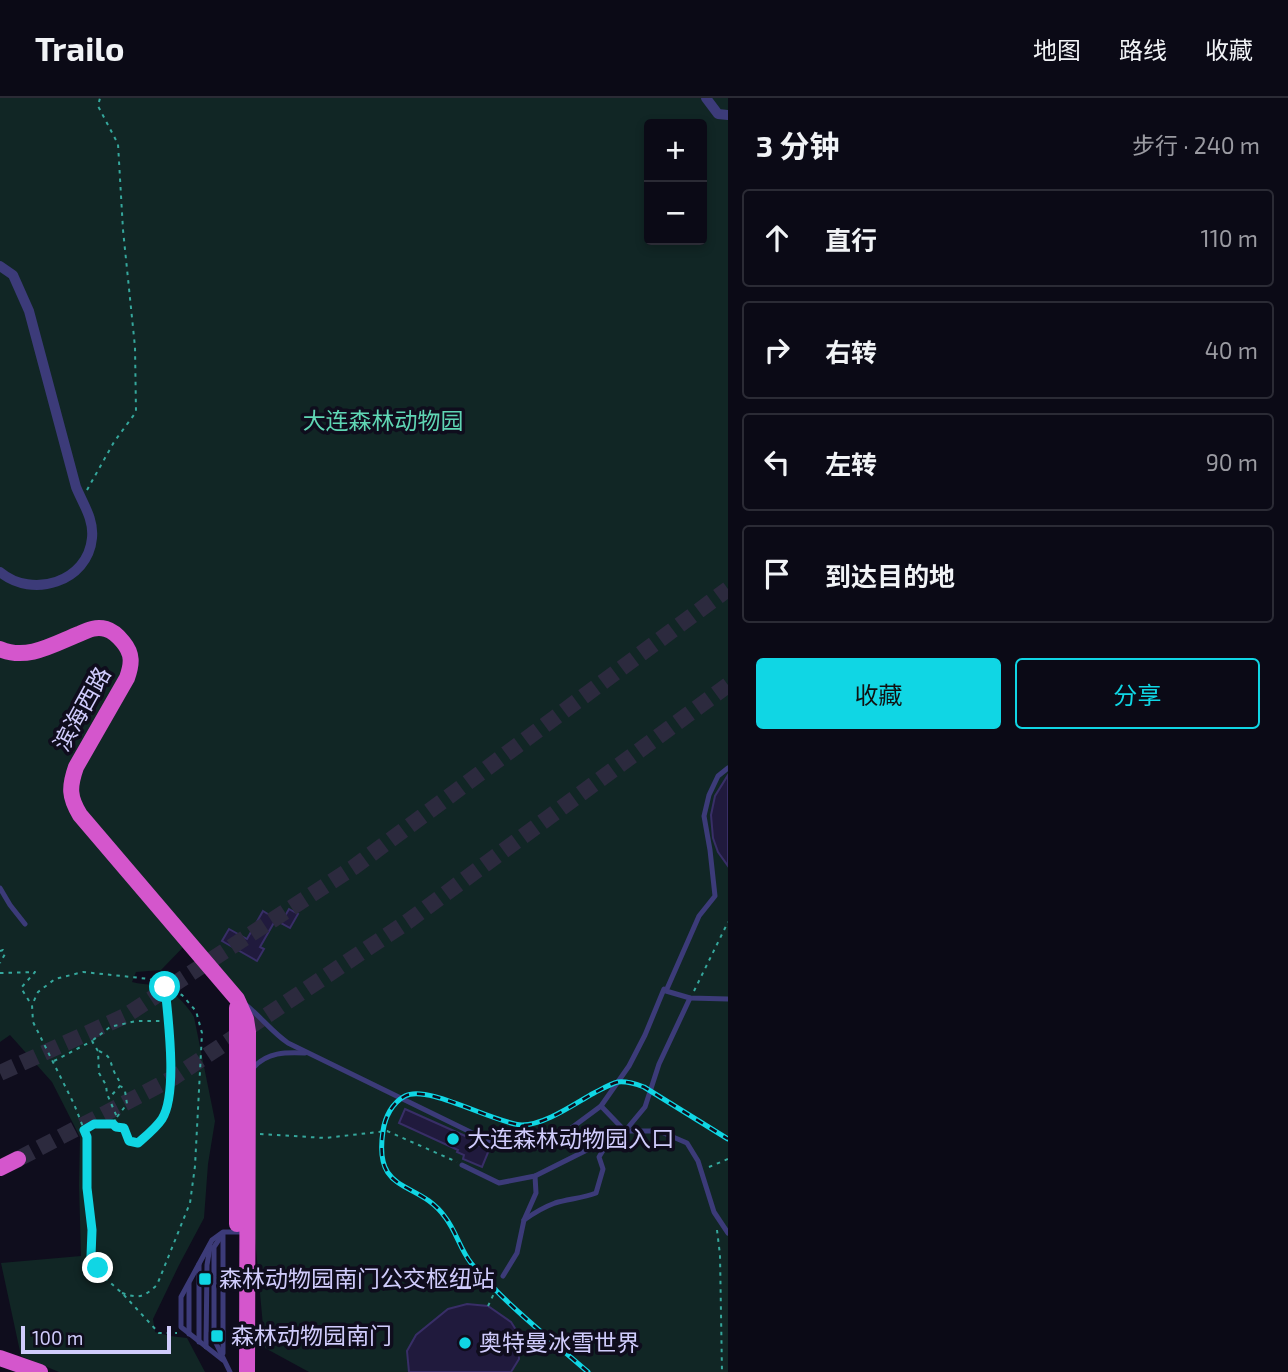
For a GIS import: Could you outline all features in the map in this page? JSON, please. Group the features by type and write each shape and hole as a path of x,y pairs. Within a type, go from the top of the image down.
{"highway":[{"name":"滨海西路","path":"0,649 17,654 28,653 98,628 114,633 128,648 131,667 127,678 76,767 71,780 71,792 73,804 88,825 237,999 246,1019 248,1133 236,1232 247,1372"},
{"name":"滨海西路","path":"236,1372 237,999"},
{"path":"0,1168 18,1158"},
{"path":"0,1358 40,1372"}],"street":[{"path":"706,98 718,114 728,115"},
{"path":"0,267 13,275 29,311 76,487 92,525 86,559 71,576 62,580 27,584 15,582 0,572"}],"lane":[{"path":"728,768 718,776 709,795 704,816 715,896 699,916 666,991 690,998 728,999"},
{"path":"0,888 25,924"},
{"path":"237,999 288,1043 497,1146 521,1149 547,1146 601,1106 629,1066 664,989"},
{"path":"462,1165 499,1184 535,1176 625,1131 645,1107 659,1063 690,998"},
{"path":"248,1074 264,1058 290,1052 308,1053"},
{"path":"601,1106 625,1131 659,1131 687,1143 698,1161 714,1212 728,1233"},
{"path":"524,1220 540,1209 596,1193 603,1169 599,1157 610,1139"},
{"path":"503,1276 517,1253 524,1220 536,1193 535,1176"},
{"path":"223,1360 181,1327 181,1297 212,1240 236,1232"},
{"path":"230,1372 214,1339 214,1247 236,1232"},
{"path":"206,1347 207,1265 212,1240"},
{"path":"199,1263 199,1342"}],"path":[{"path":"81,500 114,442 136,412 135,347 123,230 118,144 98,106 100,98"},
{"path":"690,998 728,922"},
{"path":"0,951 3,950 5,954 0,963"},
{"path":"0,973 35,972 21,988 32,1005"},
{"path":"122,1293 135,1298 147,1295 157,1285 190,1203 195,1166 202,1033 196,1011 182,995 150,979 83,972 55,979 38,992 32,1005 33,1023 74,1104 87,1137 91,1256 105,1278 159,1334 189,1334"},
{"path":"84,1130 94,1124 113,1124 124,1128 129,1141 138,1143 162,1119 169,1101 170,1047 165,987"},
{"path":"53,1061 92,1041 110,1027 136,1021 168,1021"},
{"path":"92,1041 98,1051 99,1073 117,1117"},
{"path":"98,1051 113,1063 113,1071 125,1091 127,1104 113,1124"},
{"path":"109,1098 121,1085"},
{"path":"248,1133 325,1138 387,1131 462,1165"},
{"path":"701,1170 728,1159"},
{"path":"714,1212 720,1255 722,1372"},
{"path":"488,1306 503,1276"}],"green space":[{"name":"大连森林动物园","path":"0,98 728,98 728,1372 309,1372 265,1348 232,985 193,937 161,970 136,972 132,982 155,985 167,990 182,1002 194,1017 215,1121 208,1164 204,1218 153,1319 155,1332 187,1338 205,1372 59,1372 21,1356 1,1263 81,1256 80,1137 52,1082 10,1035 0,1042"}],"building":[{"path":"728,775 728,866 718,852 713,838 711,815 715,796"},
{"path":"289,909 298,914 290,928 281,923"},
{"path":"263,911 276,919 260,947 264,949 257,961 222,941 229,929 247,939"},
{"name":"大连森林动物园入口","path":"405,1109 481,1143 478,1145 489,1150 482,1167 463,1159 464,1155 457,1152 458,1150 399,1123"},
{"name":"奥特曼冰雪世界","path":"467,1304 488,1306 511,1322 518,1333 519,1359 511,1372 409,1372 407,1351 416,1335 448,1309"}],"tunnel":[{"path":"0,1073 125,1016 354,867 728,589"},
{"path":"18,1159 173,1078 407,922 728,685"}],"railway":[{"path":"588,1372 527,1320 484,1278 467,1258 449,1222 434,1205 391,1177 385,1167 382,1152 384,1126 390,1111 396,1102 405,1096 429,1095 510,1123 531,1124 559,1113 609,1085 625,1082 644,1087 728,1139"}],"place":[{"name":"大连森林动物园入口","path":"453,1139"},
{"name":"森林动物园南门公交枢纽站","path":"205,1279"},
{"name":"森林动物园南门","path":"217,1336"},
{"name":"奥特曼冰雪世界","path":"465,1343"}],"route":[{"path":"98,1268 91,1256 87,1137 84,1130 94,1124 113,1124 124,1128 129,1141 138,1143 162,1119 169,1101 170,1047 165,987"}]}
